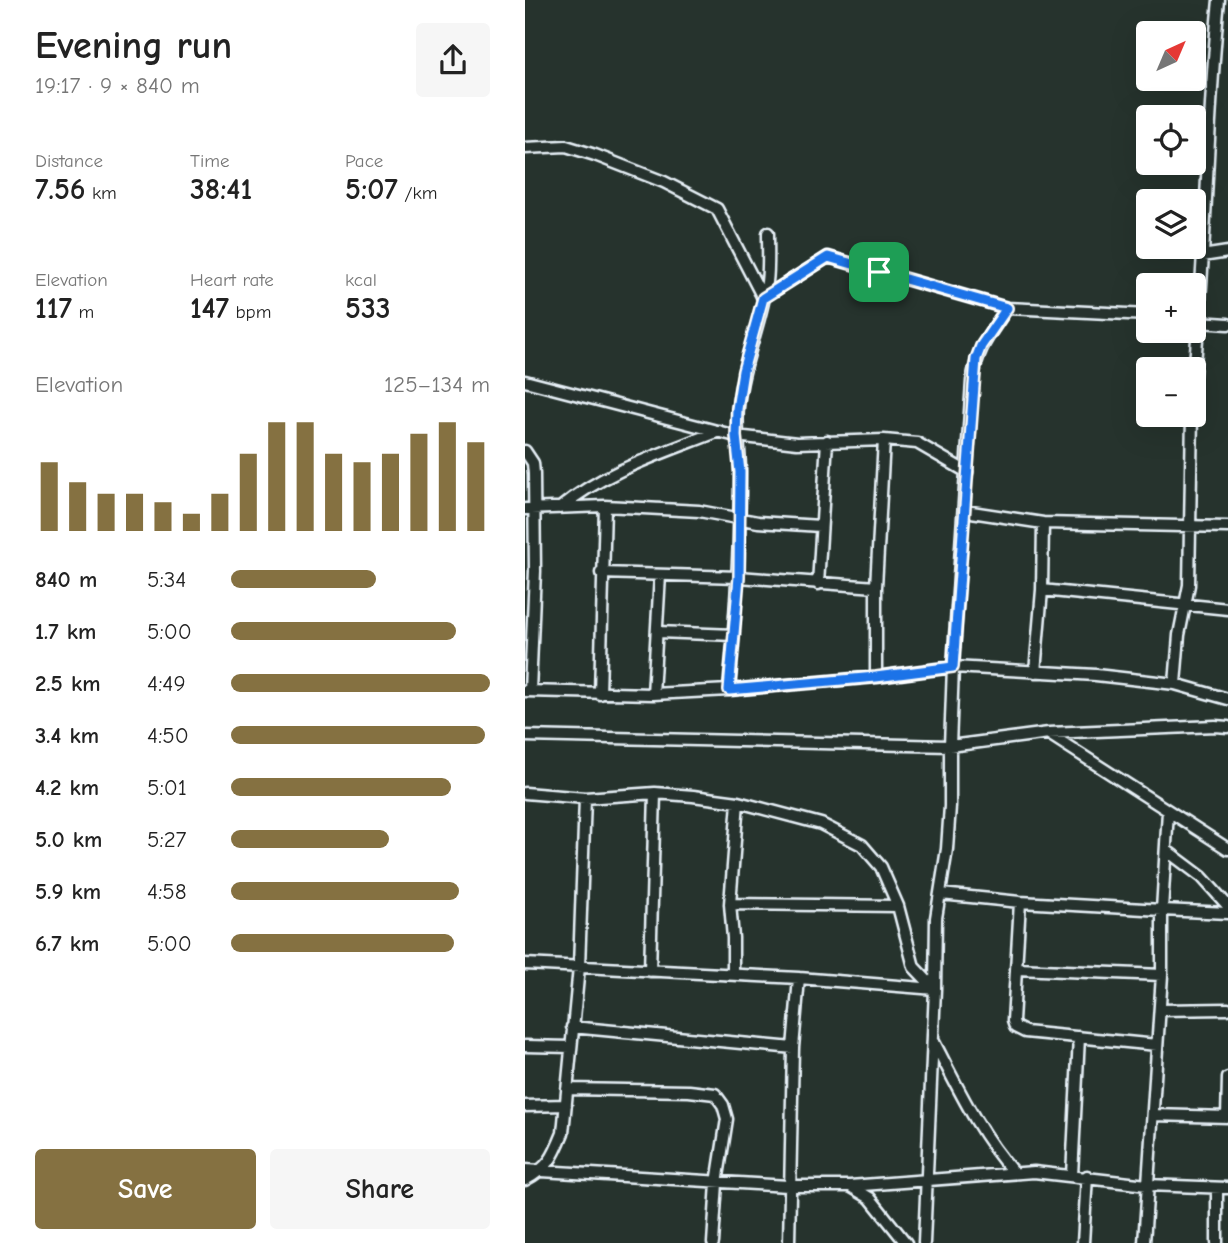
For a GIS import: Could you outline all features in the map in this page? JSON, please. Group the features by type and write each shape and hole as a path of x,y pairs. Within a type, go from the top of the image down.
{"street":[{"path":"1206,189 1219,0"},
{"path":"525,148 566,146 595,155 664,182 717,209 763,298"},
{"path":"729,690 739,577 740,472 736,436 743,371 767,282 768,233"},
{"path":"1206,255 1228,252"},
{"path":"763,298 828,257 1007,308 1136,314"},
{"path":"925,1243 936,918 950,806 953,667 976,359 981,346 1007,308"},
{"path":"1206,322 1228,324"},
{"path":"525,381 736,436 797,443 884,440 917,443 967,472"},
{"path":"1174,684 1190,568 1192,427"},
{"path":"559,509 582,491 626,468 719,431"},
{"path":"876,677 876,587 884,440"},
{"path":"818,584 827,441"},
{"path":"525,451 533,463 529,509 527,691 653,694 729,690 953,667 1096,675 1174,684 1228,699"},
{"path":"600,694 601,573 605,506"},
{"path":"529,509 605,506 699,511 738,518 820,526"},
{"path":"965,511 1042,523 1228,527"},
{"path":"1035,672 1042,590 1042,523"},
{"path":"601,573 739,577 876,587"},
{"path":"653,694 660,575"},
{"path":"1042,590 1228,610"},
{"path":"658,632 734,635"},
{"path":"525,736 950,746 1048,733 1228,727"},
{"path":"1048,733 1228,849"},
{"path":"525,796 585,798 655,793 739,802 821,824 862,845 881,867 898,906 914,967 935,989"},
{"path":"650,971 655,793"},
{"path":"525,1180 543,1171 563,1133 579,967 585,798"},
{"path":"733,975 730,904 739,802"},
{"path":"1144,1243 1162,975 1162,910 1168,811"},
{"path":"1166,850 1202,877 1228,906"},
{"path":"941,894 1020,902 1228,913"},
{"path":"1020,902 1013,1021 1015,1027 1025,1032 1157,1045"},
{"path":"730,904 898,906"},
{"path":"525,964 799,978 935,989"},
{"path":"1017,969 1162,975"},
{"path":"789,1243 788,1186 793,1048 799,978"},
{"path":"1160,1010 1228,1009"},
{"path":"572,1027 793,1048"},
{"path":"1072,1175 1079,1037"},
{"path":"932,1040 974,1117 998,1155 1014,1172"},
{"path":"525,1046 571,1048"},
{"path":"1153,1115 1228,1117 1228,1078"},
{"path":"567,1089 689,1091 715,1094 723,1105 727,1119 717,1183 713,1243"},
{"path":"525,1106 566,1105"},
{"path":"525,1170 788,1186 927,1182 1014,1172 1087,1176 1147,1185 1223,1188 1217,1243"},
{"path":"1083,1243 1087,1176"},
{"path":"850,1186 870,1198 906,1243"}],"route":[{"path":"828,257 879,272 1007,308 981,346 972,381 953,667 729,690 739,577 740,456 736,436 737,409 743,371 763,298 828,257"}]}
